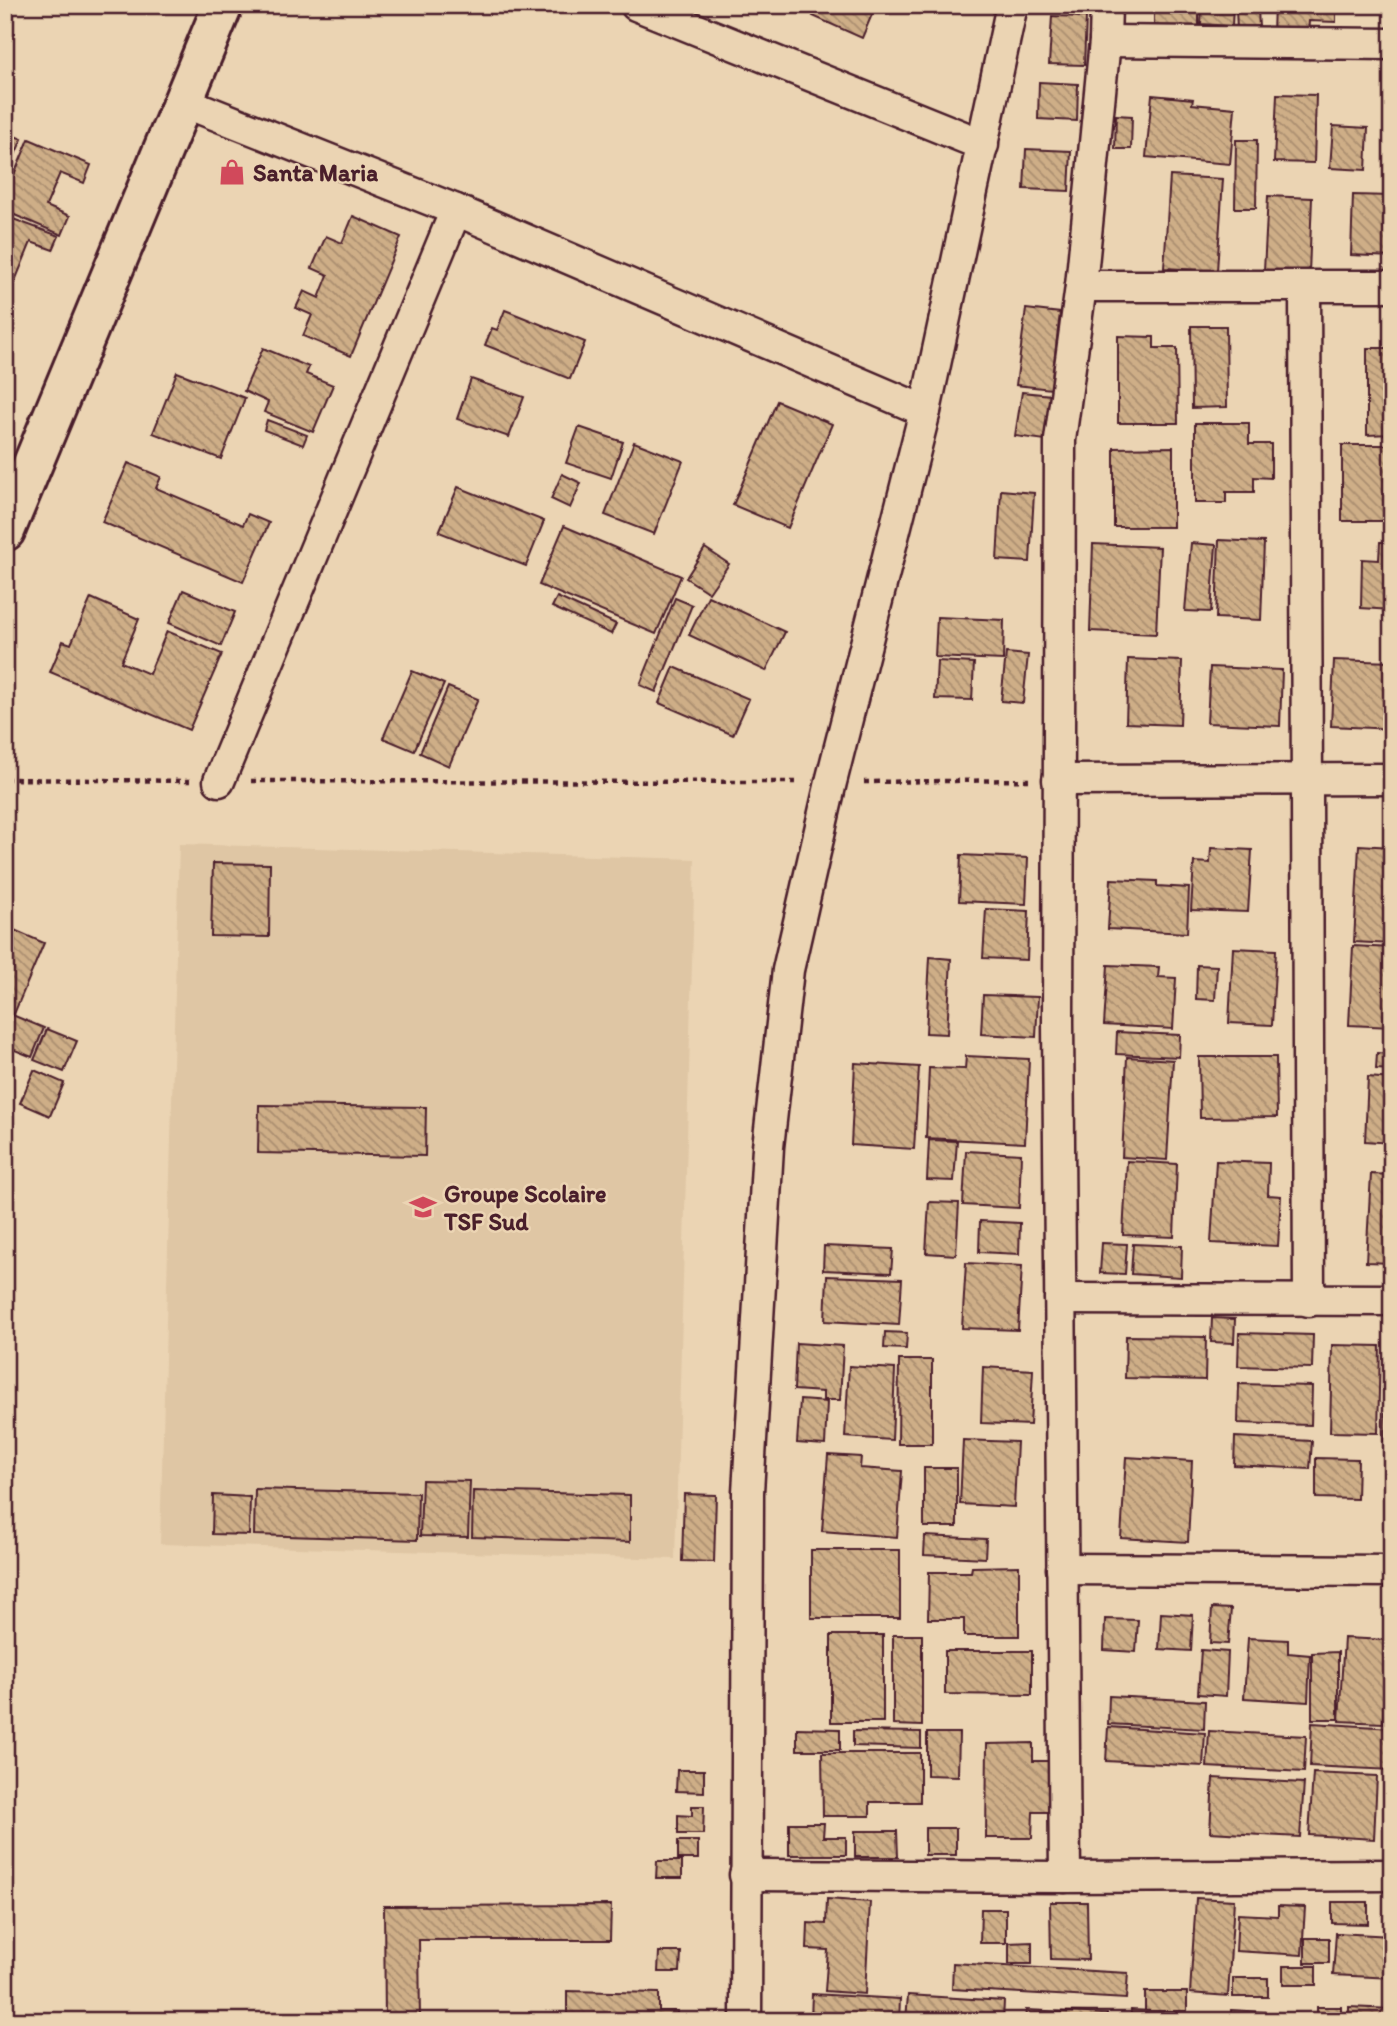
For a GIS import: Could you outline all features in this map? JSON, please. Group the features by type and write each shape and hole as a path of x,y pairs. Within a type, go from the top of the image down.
{"main road":[{"path":"5,531 223,5"}],"street":[{"path":"636,5 983,145"},
{"path":"746,2021 748,1492 768,1147 788,970 831,782 925,411 1013,5"},
{"path":"1065,1877 1058,780 1060,440 1081,286 1105,41 1106,5"},
{"path":"1105,41 1392,44"},
{"path":"184,102 456,210 925,411"},
{"path":"219,781 456,210"},
{"path":"1081,286 1392,286"},
{"path":"1305,287 1309,1301"},
{"path":"1058,780 1392,779"},
{"path":"1060,1299 1392,1300"},
{"path":"1062,1569 1392,1572"},
{"path":"745,1875 1392,1875"}],"path":[{"path":"5,779 831,782 1058,780"}],"shaded area":[{"path":"179,844 695,859 675,1559 160,1544"}],"building":[{"path":"818,5 876,5 862,38 813,16"},
{"path":"1069,5 1088,5 1088,14 1069,13"},
{"path":"1140,5 1199,5 1199,28 1154,28 1154,13 1140,13"},
{"path":"1202,5 1233,5 1232,26 1201,24"},
{"path":"1274,5 1336,5 1336,22 1309,21 1308,35 1273,33"},
{"path":"1258,8 1259,28 1237,30 1236,9"},
{"path":"1052,16 1086,17 1084,65 1049,64"},
{"path":"1039,82 1078,84 1077,121 1038,119"},
{"path":"1389,85 1392,85 1392,124 1388,124"},
{"path":"1277,94 1316,95 1314,163 1274,162"},
{"path":"1152,95 1193,99 1192,104 1235,108 1230,164 1146,157"},
{"path":"1116,115 1132,116 1131,149 1115,149"},
{"path":"1333,126 1368,128 1366,170 1330,168"},
{"path":"5,132 22,139 14,157 5,153"},
{"path":"29,139 91,165 84,183 60,173 46,206 70,216 62,235 5,211 5,196"},
{"path":"1236,140 1257,140 1256,208 1235,208"},
{"path":"1026,149 1071,151 1069,191 1024,189"},
{"path":"1170,176 1223,179 1217,271 1164,268"},
{"path":"1353,195 1392,196 1392,257 1351,255"},
{"path":"1268,196 1312,198 1309,273 1264,270"},
{"path":"5,216 59,236 53,250 31,242 13,286 5,283"},
{"path":"353,216 401,237 351,356 303,336 312,315 296,308 304,291 319,298 328,275 312,268 326,236 342,243"},
{"path":"1026,309 1060,313 1051,389 1016,385"},
{"path":"505,310 585,342 570,379 485,345 492,328 497,330"},
{"path":"1191,326 1226,326 1227,407 1192,408"},
{"path":"1118,336 1154,337 1154,348 1177,348 1178,423 1118,423"},
{"path":"263,348 309,367 306,374 333,385 313,432 264,412 268,402 244,391"},
{"path":"1367,348 1392,348 1392,434 1367,435"},
{"path":"177,372 245,398 221,459 153,433"},
{"path":"471,379 524,397 509,437 457,419"},
{"path":"1022,392 1051,395 1045,440 1015,436"},
{"path":"777,401 832,424 788,528 733,505"},
{"path":"267,420 307,435 303,445 264,430"},
{"path":"1195,423 1249,423 1249,444 1271,444 1271,478 1254,477 1254,492 1226,492 1226,503 1195,503"},
{"path":"579,427 623,442 611,478 566,463"},
{"path":"634,442 683,461 654,534 605,515"},
{"path":"1342,445 1392,445 1392,521 1342,521"},
{"path":"1173,447 1173,527 1114,527 1114,448"},
{"path":"128,463 161,477 156,488 243,525 248,514 269,523 243,582 102,522"},
{"path":"562,474 581,483 570,508 551,499"},
{"path":"458,487 544,521 526,566 439,532"},
{"path":"1001,490 1034,493 1030,562 997,560"},
{"path":"564,526 681,576 656,634 539,585"},
{"path":"1219,540 1264,542 1261,620 1216,618"},
{"path":"1380,542 1392,542 1392,610 1361,608 1362,559 1379,560"},
{"path":"1191,543 1216,545 1211,612 1185,611"},
{"path":"1093,544 1160,547 1156,634 1090,631"},
{"path":"705,548 729,564 709,593 686,578"},
{"path":"183,590 235,612 221,646 169,623"},
{"path":"708,596 785,632 766,671 689,635"},
{"path":"557,597 616,624 611,634 552,607"},
{"path":"91,598 139,619 121,662 149,674 167,631 222,654 189,730 50,672 63,641 71,644"},
{"path":"675,598 692,605 656,692 640,685"},
{"path":"937,617 1004,620 1003,660 935,657"},
{"path":"1006,653 1028,655 1023,703 1001,701"},
{"path":"1128,659 1182,661 1180,725 1126,723"},
{"path":"1334,660 1392,662 1392,729 1331,726"},
{"path":"937,661 974,663 972,700 935,699"},
{"path":"674,667 749,699 733,735 659,703"},
{"path":"1210,667 1282,670 1280,726 1207,723"},
{"path":"412,671 444,684 414,751 383,738"},
{"path":"448,687 478,699 449,766 420,753"},
{"path":"1359,845 1392,847 1392,944 1354,942"},
{"path":"1211,848 1252,850 1248,912 1191,910 1194,862 1210,863"},
{"path":"961,855 1028,858 1026,904 959,901"},
{"path":"213,863 270,864 269,937 211,936"},
{"path":"1111,879 1157,881 1157,886 1189,888 1187,933 1108,929"},
{"path":"986,909 1029,911 1027,960 983,958"},
{"path":"5,926 44,943 14,1014 5,1010"},
{"path":"1353,946 1392,948 1392,1027 1349,1025"},
{"path":"1233,948 1276,950 1272,1025 1229,1023"},
{"path":"930,957 951,959 947,1034 926,1033"},
{"path":"1108,965 1159,967 1158,977 1176,978 1173,1029 1104,1025"},
{"path":"1197,965 1217,966 1215,1000 1196,999"},
{"path":"983,995 1038,997 1036,1037 981,1034"},
{"path":"5,1012 44,1028 32,1057 5,1046"},
{"path":"47,1029 77,1041 64,1072 34,1060"},
{"path":"1117,1032 1180,1035 1179,1057 1116,1054"},
{"path":"1377,1053 1392,1054 1392,1070 1376,1069"},
{"path":"966,1056 1029,1059 1025,1143 926,1138 929,1068 965,1069"},
{"path":"1127,1057 1173,1060 1167,1160 1122,1157"},
{"path":"1199,1057 1276,1057 1277,1117 1200,1118"},
{"path":"855,1063 919,1067 914,1149 851,1145"},
{"path":"34,1070 64,1083 50,1116 20,1103"},
{"path":"1368,1077 1392,1079 1392,1143 1365,1141"},
{"path":"259,1105 426,1107 425,1156 258,1153"},
{"path":"929,1140 957,1141 954,1181 927,1180"},
{"path":"966,1151 1021,1154 1019,1208 963,1205"},
{"path":"1127,1161 1177,1164 1174,1237 1123,1235"},
{"path":"1216,1161 1269,1163 1268,1195 1281,1196 1278,1246 1211,1243"},
{"path":"1371,1174 1392,1175 1392,1263 1366,1262"},
{"path":"929,1202 959,1203 956,1255 926,1253"},
{"path":"980,1221 1020,1223 1019,1254 979,1252"},
{"path":"1102,1243 1127,1244 1125,1274 1100,1273"},
{"path":"1133,1244 1182,1246 1181,1277 1131,1274"},
{"path":"824,1246 893,1249 891,1273 823,1270"},
{"path":"966,1263 1022,1266 1018,1330 962,1328"},
{"path":"827,1276 902,1279 899,1325 825,1321"},
{"path":"1212,1318 1235,1319 1234,1343 1211,1342"},
{"path":"885,1332 907,1333 906,1349 884,1348"},
{"path":"1239,1333 1313,1335 1312,1368 1238,1366"},
{"path":"1126,1336 1206,1337 1205,1380 1125,1378"},
{"path":"796,1343 843,1346 840,1400 823,1400 823,1392 794,1390"},
{"path":"1332,1345 1380,1346 1378,1433 1330,1432"},
{"path":"899,1360 932,1360 932,1444 898,1444"},
{"path":"849,1366 895,1369 892,1440 845,1437"},
{"path":"983,1367 1033,1370 1030,1425 981,1423"},
{"path":"1239,1384 1312,1386 1311,1425 1238,1423"},
{"path":"800,1400 827,1402 825,1445 797,1443"},
{"path":"1385,1413 1392,1413 1392,1442 1384,1441"},
{"path":"1235,1437 1312,1441 1310,1469 1234,1465"},
{"path":"963,1440 1017,1442 1014,1507 960,1504"},
{"path":"828,1455 861,1457 860,1468 902,1471 897,1537 822,1531"},
{"path":"1126,1457 1192,1461 1188,1542 1121,1538"},
{"path":"1316,1458 1358,1459 1357,1499 1316,1498"},
{"path":"924,1468 957,1468 957,1527 924,1527"},
{"path":"422,1480 470,1481 468,1537 420,1536"},
{"path":"255,1489 418,1493 417,1540 254,1535"},
{"path":"473,1491 630,1495 630,1542 472,1537"},
{"path":"684,1494 716,1495 714,1562 682,1561"},
{"path":"213,1495 250,1497 249,1535 212,1534"},
{"path":"925,1536 986,1539 985,1558 924,1555"},
{"path":"811,1550 900,1550 900,1618 811,1618"},
{"path":"1019,1566 1019,1636 964,1636 964,1619 928,1619 929,1572 971,1572 972,1567"},
{"path":"1212,1608 1231,1609 1228,1644 1210,1643"},
{"path":"1161,1613 1193,1615 1191,1651 1159,1649"},
{"path":"1105,1619 1138,1620 1136,1652 1104,1650"},
{"path":"831,1635 883,1635 883,1722 831,1722"},
{"path":"893,1635 922,1635 922,1726 893,1725"},
{"path":"1248,1638 1288,1640 1288,1653 1310,1655 1308,1702 1244,1698"},
{"path":"1344,1638 1387,1640 1383,1723 1339,1721"},
{"path":"1201,1650 1228,1652 1226,1696 1198,1694"},
{"path":"945,1651 1032,1651 1032,1695 945,1694"},
{"path":"1338,1652 1338,1719 1312,1719 1312,1653"},
{"path":"1109,1696 1205,1701 1204,1729 1108,1724"},
{"path":"1312,1723 1392,1728 1392,1770 1310,1766"},
{"path":"1108,1727 1205,1733 1203,1766 1106,1761"},
{"path":"797,1728 840,1729 840,1750 797,1750"},
{"path":"853,1731 921,1732 921,1748 853,1746"},
{"path":"1209,1731 1306,1736 1304,1772 1207,1767"},
{"path":"927,1733 959,1733 958,1776 927,1775"},
{"path":"1033,1743 1033,1761 1048,1761 1048,1812 1033,1812 1032,1838 986,1838 987,1744"},
{"path":"822,1753 920,1753 920,1802 870,1802 870,1816 823,1816"},
{"path":"677,1770 704,1770 704,1792 676,1791"},
{"path":"1313,1773 1377,1776 1374,1839 1309,1835"},
{"path":"1213,1778 1304,1783 1300,1837 1210,1832"},
{"path":"692,1806 704,1806 703,1834 678,1834 678,1815 692,1816"},
{"path":"789,1823 824,1823 823,1837 846,1837 846,1855 789,1855"},
{"path":"925,1828 956,1828 956,1855 925,1855"},
{"path":"855,1831 897,1831 898,1857 855,1857"},
{"path":"678,1841 698,1841 698,1859 678,1859"},
{"path":"657,1861 682,1861 682,1878 656,1878"},
{"path":"1196,1898 1234,1900 1228,1996 1190,1993"},
{"path":"827,1899 870,1902 865,1994 825,1991 828,1950 807,1949 808,1923 826,1924"},
{"path":"1050,1902 1087,1902 1088,1960 1051,1959"},
{"path":"1332,1902 1368,1902 1368,1924 1332,1923"},
{"path":"611,1905 610,1940 419,1940 420,2021 385,2021 384,1906"},
{"path":"1278,1906 1305,1907 1302,1955 1236,1951 1238,1914 1278,1916"},
{"path":"981,1909 1006,1909 1006,1943 980,1943"},
{"path":"1336,1933 1392,1936 1392,1978 1333,1975"},
{"path":"1305,1938 1329,1938 1329,1963 1305,1963"},
{"path":"1032,1942 1032,1964 1009,1964 1009,1943"},
{"path":"659,1952 681,1952 680,1972 658,1972"},
{"path":"953,1963 1128,1973 1126,1999 952,1989"},
{"path":"1283,1966 1316,1966 1316,1985 1283,1985"},
{"path":"1233,1978 1268,1978 1268,1997 1233,1997"},
{"path":"567,1991 659,1993 659,2011 677,2011 677,2021 567,2021"},
{"path":"1145,1992 1187,1992 1187,2011 1145,2011"},
{"path":"812,1994 900,1999 899,2021 811,2019"},
{"path":"908,1995 1004,2001 1003,2021 906,2020"},
{"path":"1317,2007 1341,2007 1341,2021 1317,2021"},
{"path":"1349,2007 1392,2009 1392,2021 1349,2021"},
{"path":"1026,2010 1107,2014 1107,2021 1025,2021"},
{"path":"1131,2010 1171,2012 1171,2017 1209,2021 1130,2021"},
{"path":"1231,2010 1314,2015 1314,2021 1231,2021"}],"place":[{"name":"Santa Maria","path":"232,172"},
{"name":"Groupe Scolaire TSF Sud","path":"423,1207"}]}
